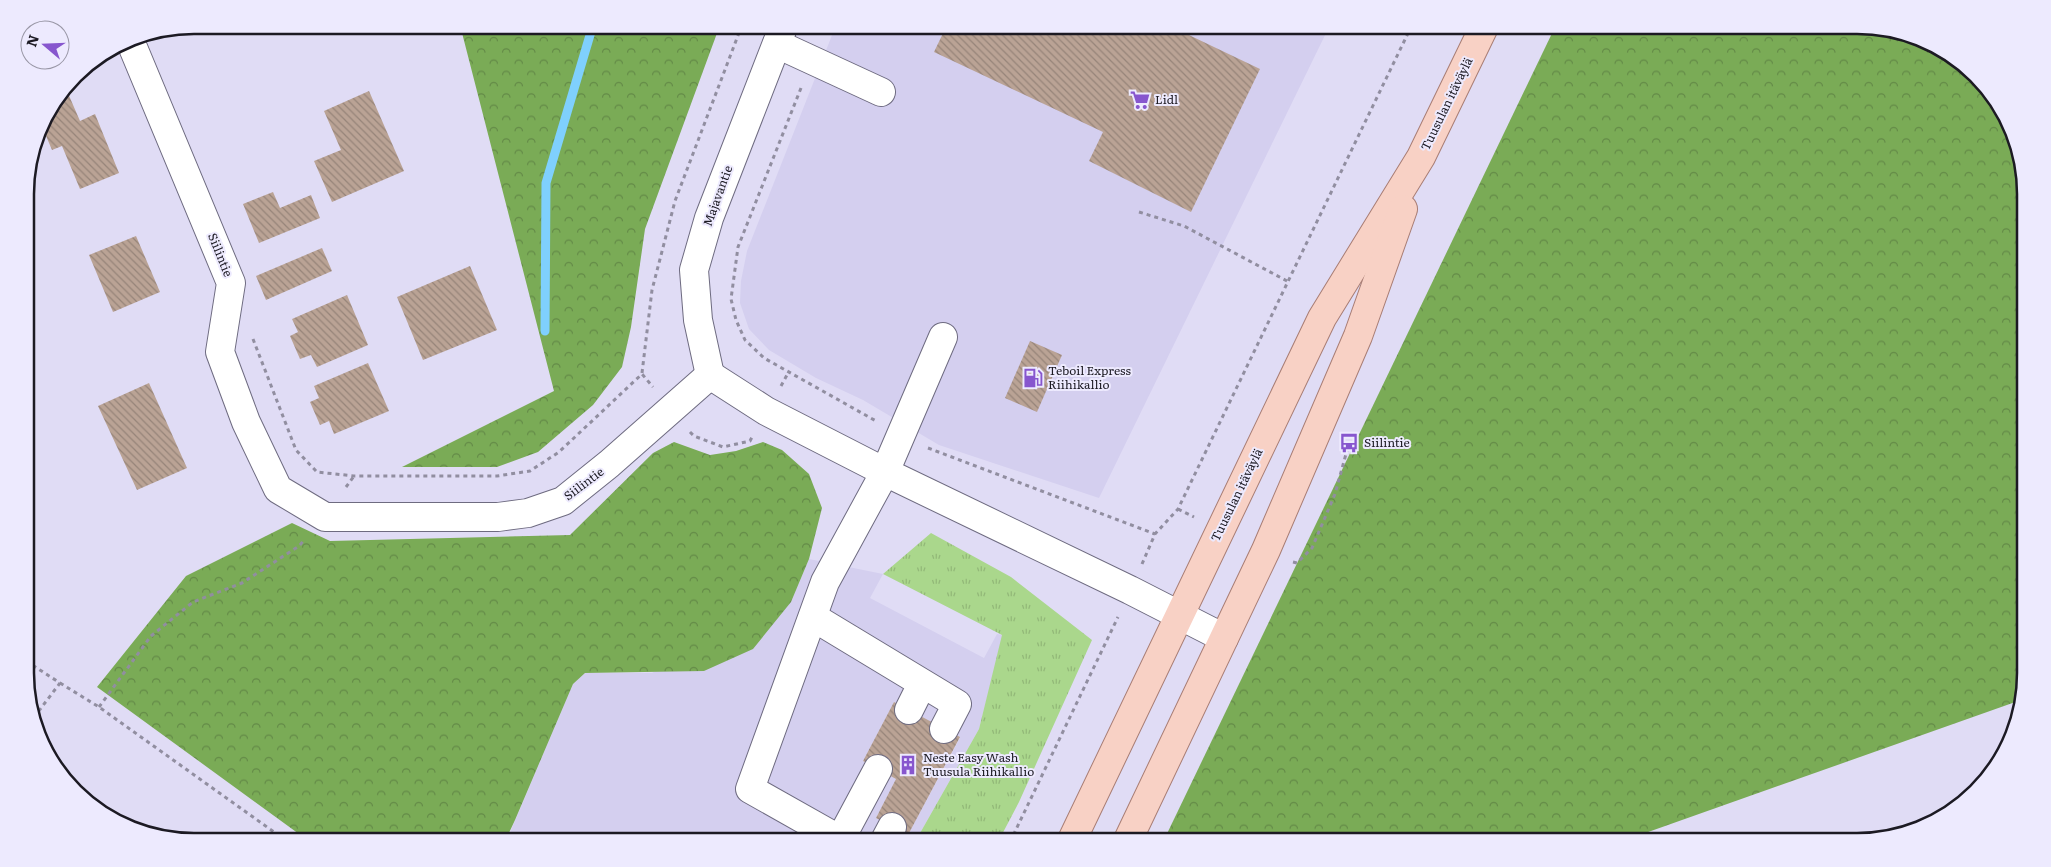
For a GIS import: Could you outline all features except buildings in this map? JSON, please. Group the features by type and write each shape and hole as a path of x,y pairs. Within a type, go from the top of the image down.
{"main road":[{"name":"Tuusulan itäväylä","path":"1075,833 1322,318 1421,157 1482,34"},
{"name":"Tuusulan itäväylä","path":"1131,833 1266,550 1358,336 1421,157"}],"street":[{"path":"781,35 812,60 881,92"},
{"name":"Majavantie","path":"710,375 698,320 694,270 709,218 781,35"},
{"name":"Siilintie","path":"132,46 231,283 220,352 246,422 278,489 325,517 498,517 528,513 563,501 609,464 710,375"},
{"path":"828,833 750,790 825,582 885,472 943,337"},
{"path":"710,375 766,411 885,472 1130,590 1224,638"},
{"path":"813,617 957,704 944,729"},
{"path":"909,710 922,684"},
{"path":"846,833 878,770"}],"path":[{"path":"822,34 738,248 731,299 736,320 745,340 764,358 788,373 938,454 1155,534"},
{"path":"1014,833 1155,534 1178,509 1408,34"},
{"path":"1138,212 1184,226 1287,281"},
{"path":"253,339 296,450 317,472 354,476 497,476 530,470 559,452 642,374 694,436 723,448 750,441 788,373"},
{"path":"99,707 152,636 193,602 242,583 299,546 325,517 354,476"},
{"path":"34,666 99,707 275,833"},
{"path":"38,712 60,683"}],"shaded area":[{"path":"832,34 1326,34 1099,498 939,445 863,400 816,378 769,350 749,329 740,303 741,281 747,251"},
{"path":"809,559 883,574 870,598 984,658 997,634 1003,635 979,729 920,833 909,833 960,738 894,702 863,761 896,779 876,818 904,833 510,833 573,684 585,673 652,673 791,602"}],"green space":[{"path":"462,34 717,34 645,229 631,327 622,367 593,405 538,452 497,467 402,467 554,391"},
{"path":"1552,34 1868,34 1889,37 1909,42 1937,55 1955,67 1984,96 2005,132 2012,152 2016,173 2017,684 2014,702 1645,833 1167,833"},
{"path":"674,442 710,455 736,451 763,442 782,450 809,474 822,508 809,559 791,602 753,649 704,671 585,673 573,684 509,833 298,833 97,687 186,576 292,523 330,541 570,535 653,453"},
{"path":"931,533 1011,577 1092,640 1019,802 1003,833 920,833 979,729 1002,635 883,574"}],"waterway":[{"path":"545,331 546,183 590,34"}],"place":[{"name":"Lidl","path":"1140,100"},
{"name":"Teboil Express Riihikallio","path":"1033,378"},
{"name":"Siilintie","path":"1349,443"},
{"name":"Neste Easy Wash Tuusula Riihikallio","path":"908,765"}]}
